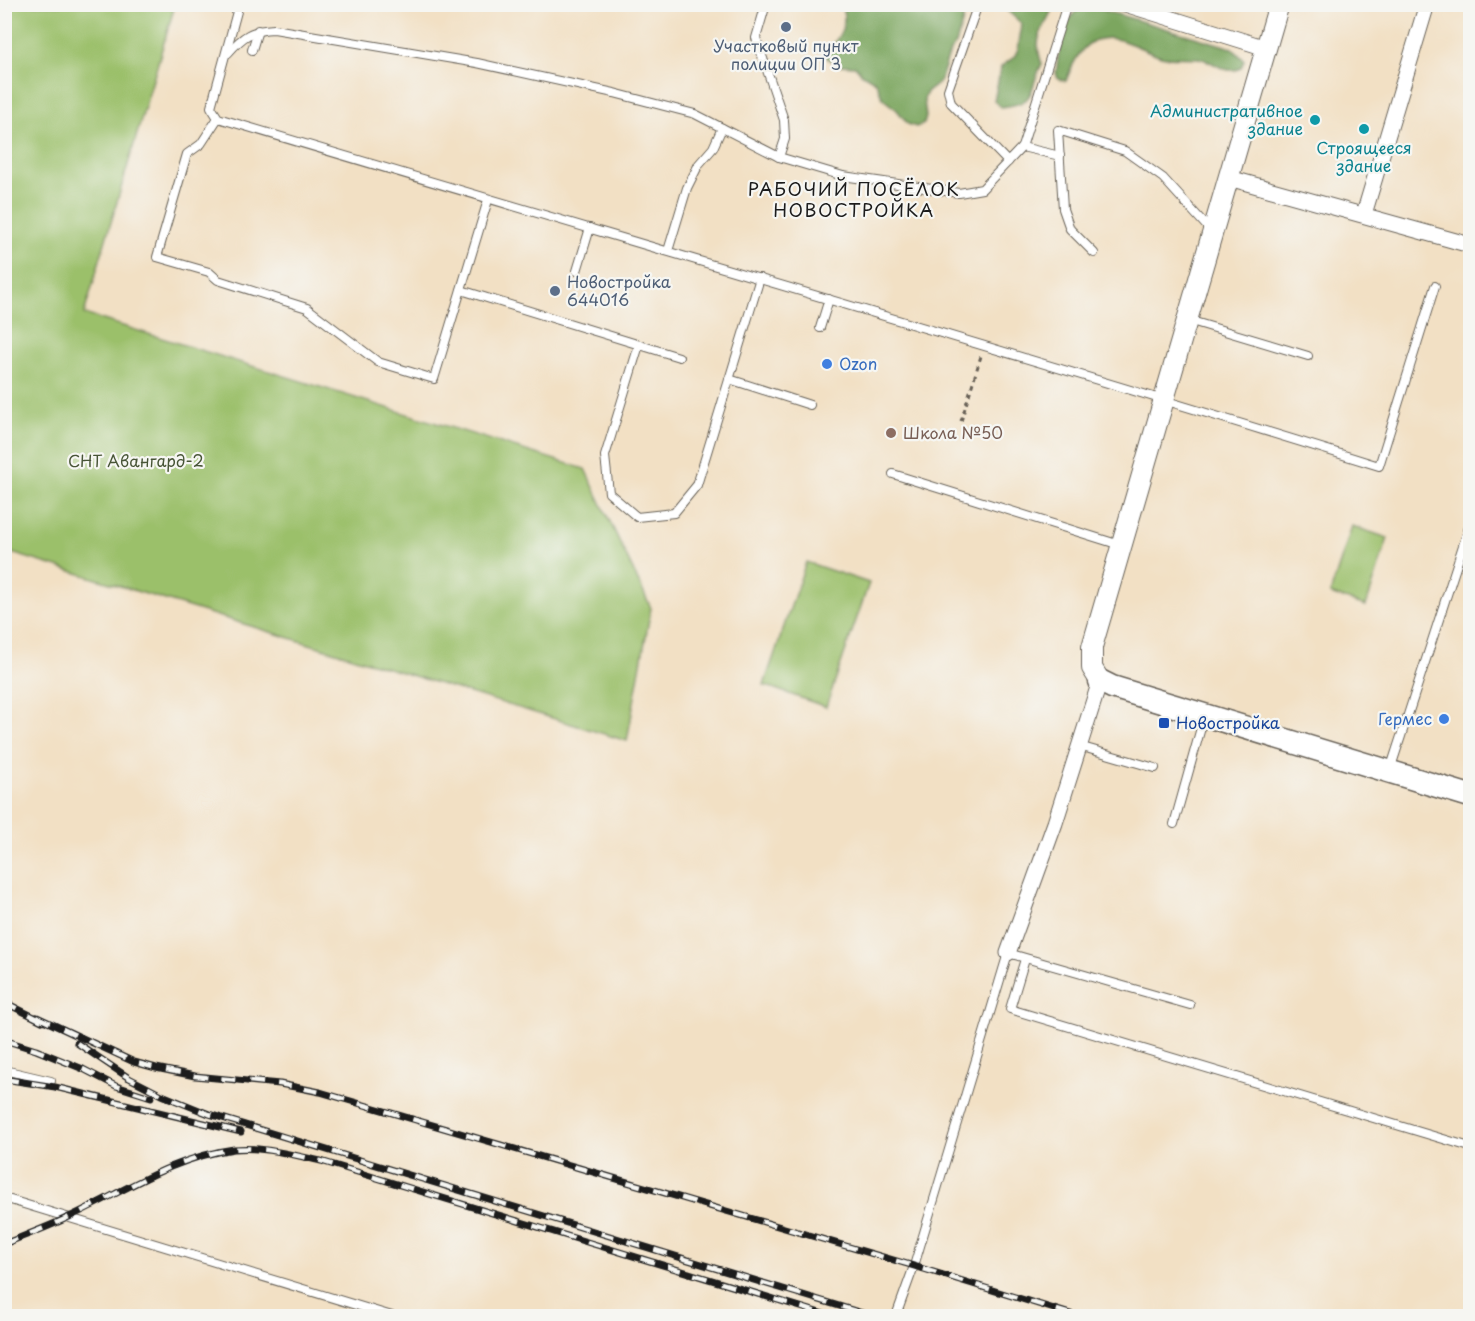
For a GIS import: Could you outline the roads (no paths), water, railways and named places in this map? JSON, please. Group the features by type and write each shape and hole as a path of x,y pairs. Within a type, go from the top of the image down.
{"main road":[{"path":"1100,681 1112,687 1470,796"}],"street":[{"path":"1125,4 1266,48"},
{"path":"1008,953 1055,823 1100,681 1092,668 1092,647 1279,4"},
{"path":"1364,214 1427,4"},
{"path":"1229,178 1470,245"}],"lane":[{"path":"239,4 212,107 218,118 488,200 668,250 1379,466 1435,286"},
{"path":"766,4 756,38 784,120 785,139 779,157"},
{"path":"978,4 948,90 951,103 1008,162"},
{"path":"227,54 242,38 258,30 274,29 477,63 614,93 695,114 779,157 843,176 959,193 982,189 1022,147 1067,4"},
{"path":"252,50 258,30"},
{"path":"218,118 201,144 187,154 157,257 208,273 218,280 307,308 378,362 434,379 488,200"},
{"path":"668,250 687,188 699,164 713,148 722,128"},
{"path":"1094,252 1070,230 1063,209 1058,130 1125,151 1163,178 1213,234"},
{"path":"1022,147 1060,156"},
{"path":"577,271 590,228"},
{"path":"639,345 605,456 609,493 638,517 674,513 698,485 760,278"},
{"path":"461,290 679,357"},
{"path":"820,328 829,299"},
{"path":"1187,319 1308,356"},
{"path":"729,380 810,405"},
{"path":"893,474 1121,546"},
{"path":"1389,771 1470,524"},
{"path":"1174,824 1204,715"},
{"path":"1079,746 1155,768"},
{"path":"896,1317 917,1255 1008,953 1190,1005"},
{"path":"1025,959 1010,1009 1470,1147"},
{"path":"4,1070 51,1081"},
{"path":"4,1198 392,1317"}],"railway":[{"path":"4,1002 42,1021"},
{"path":"37,1017 134,1062 195,1076 280,1084 320,1092 1077,1316"},
{"path":"4,1040 83,1069 116,1086 151,1097"},
{"path":"77,1043 129,1078 162,1095 209,1114 872,1316"},
{"path":"4,1079 55,1087 241,1132"},
{"path":"4,1244 61,1221 190,1159 245,1148 321,1161 830,1316"}],"place":[{"name":"Участковый пункт полиции ОП 3","path":"786,27"},
{"name":"Административное здание","path":"1315,120"},
{"name":"Строящееся здание","path":"1364,129"},
{"name":"Новостройка 644016","path":"555,291"},
{"name":"Ozon","path":"827,364"},
{"name":"Школа №50","path":"891,433"},
{"name":"Гермес","path":"1444,719"},
{"name":"Новостройка","path":"1164,723"}],"district":[{"name":"РАБОЧИЙ ПОСЁЛОК НОВОСТРОЙКА","path":"854,200"}],"park label":[{"name":"СНТ Авангард-2","path":"136,461"}]}
